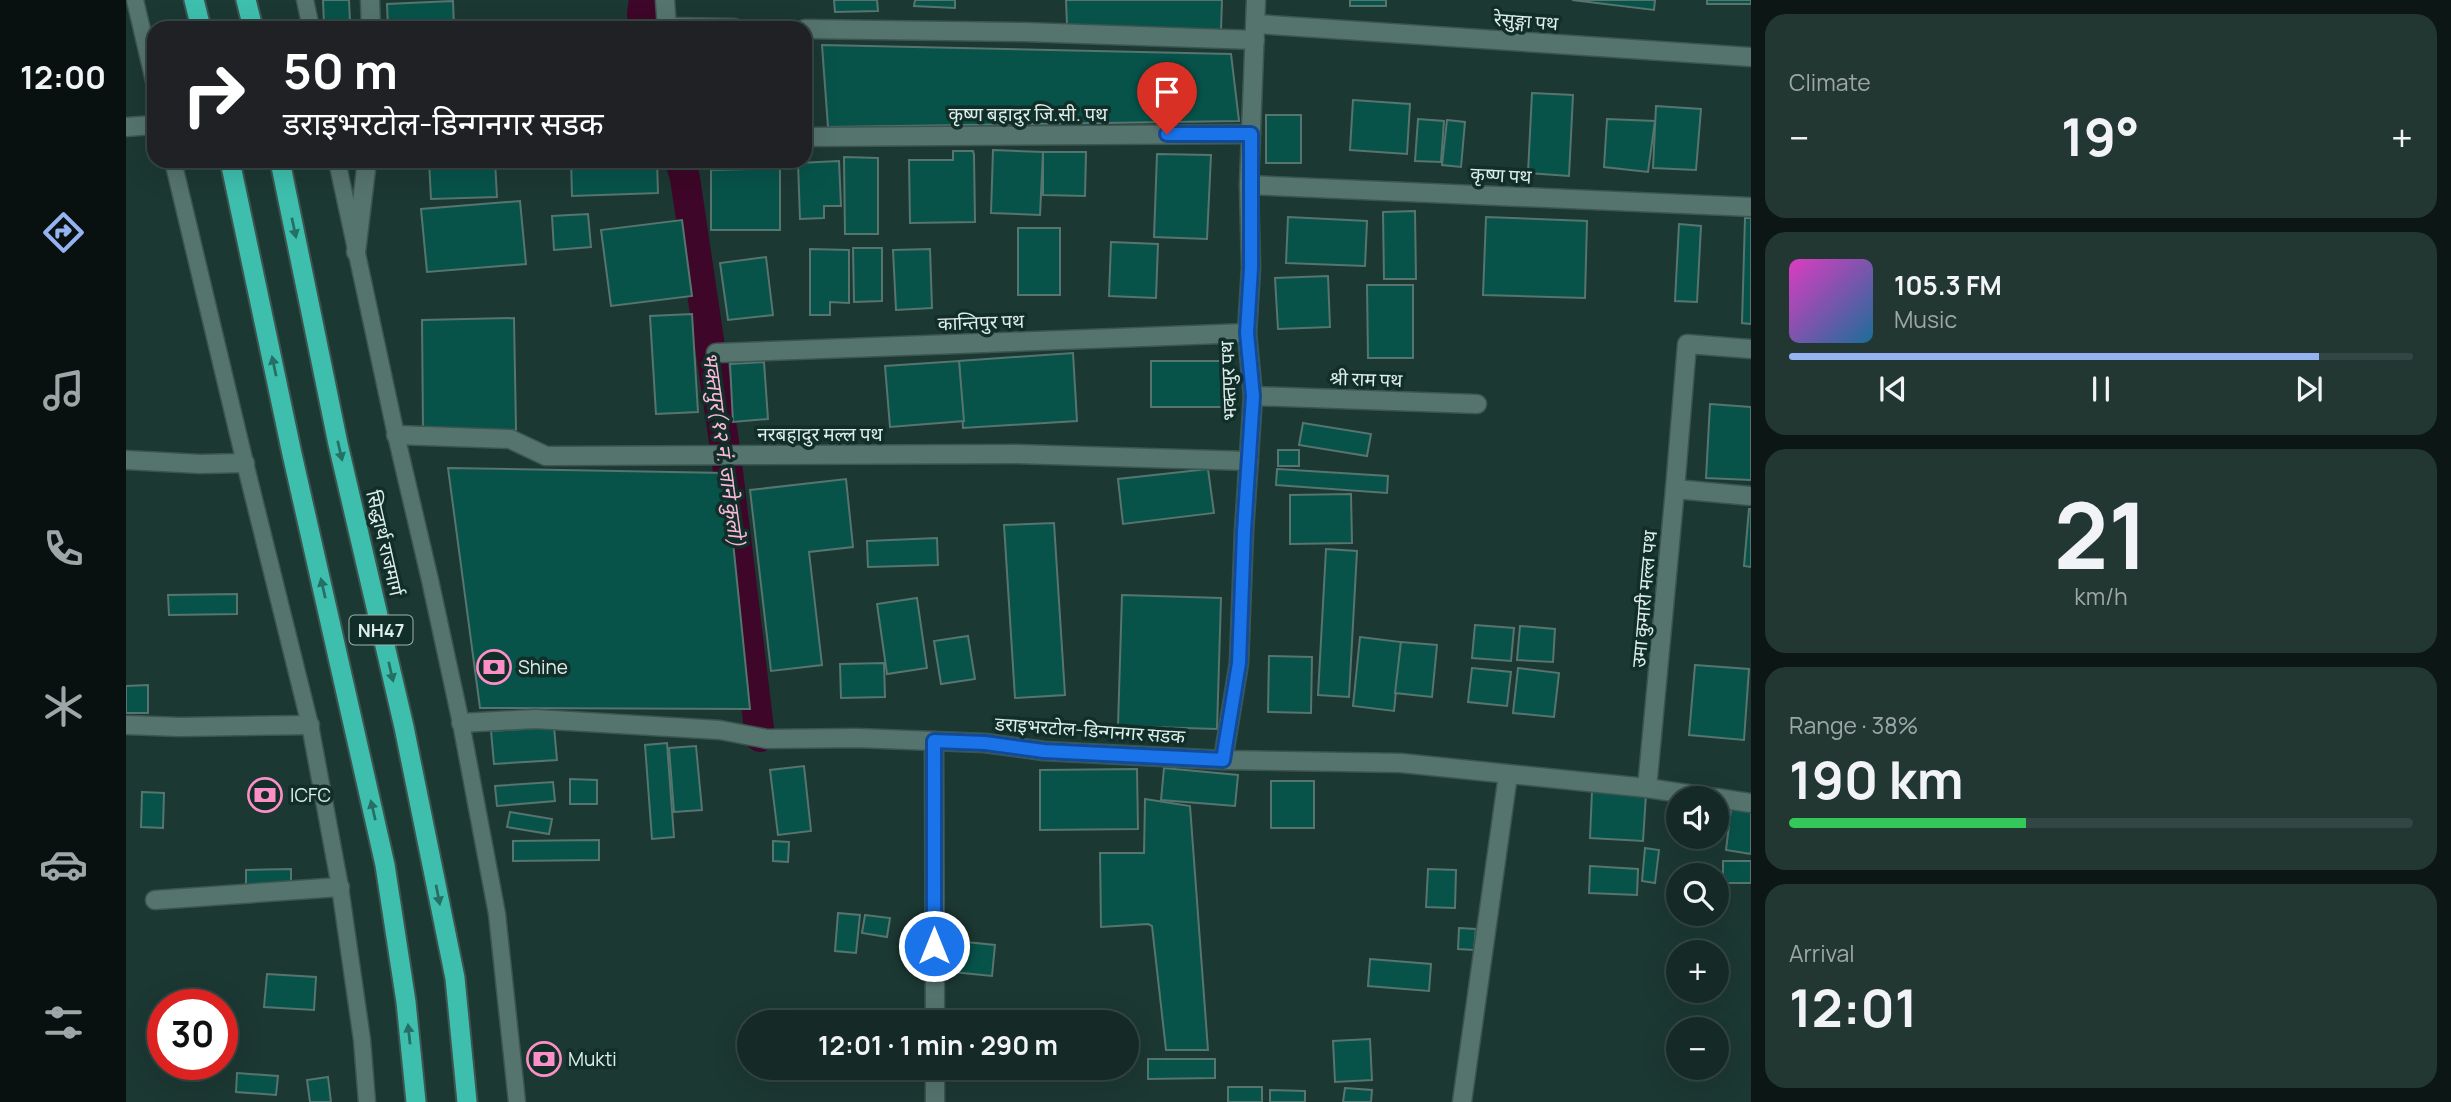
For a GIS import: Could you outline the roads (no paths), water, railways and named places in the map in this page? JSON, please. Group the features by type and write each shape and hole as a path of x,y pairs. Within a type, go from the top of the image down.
{"highway":[{"path":"194,0 199,21"},
{"path":"246,0 251,21"},
{"name":"NH47","path":"231,168 292,454 385,864 406,1002 416,1102"},
{"name":"सिद्धार्थ राजमार्ग","path":"281,168 338,443 404,727 455,978 467,1102"}],"street":[{"path":"370,0 371,21"},
{"path":"665,0 666,21"},
{"name":"भक्तपुर पथ","path":"1223,760 1239,663 1253,396 1247,333 1251,268 1250,185 1256,0"},
{"name":"रेसुङ्गा पथ","path":"812,29 1256,32 1751,57"},
{"path":"126,127 147,126"},
{"name":"कृष्ण बहादुर जि.सी. पथ","path":"812,137 1251,134"},
{"path":"356,252 366,168"},
{"name":"कृष्ण पथ","path":"1250,185 1751,207"},
{"name":"कान्तिपुर पथ","path":"716,353 1247,333"},
{"name":"उमा कुमारी मल्ल पथ","path":"1647,788 1687,344 1751,349"},
{"name":"श्री राम पथ","path":"1253,396 1477,404"},
{"name":"नरबहादुर मल्ल पथ","path":"396,435 510,439 546,456 1016,454 1249,461"},
{"path":"126,460 200,464 245,463"},
{"path":"1675,489 1751,496"},
{"name":"डराइभरटोल-डिन्गनगर सडक","path":"461,723 535,719 720,730 767,739 857,738 985,743 1044,751 1223,760 1401,763 1666,791"},
{"path":"126,725 310,725"},
{"path":"934,741 935,1010"},
{"path":"1462,1102 1508,775"},
{"name":"डराइभरटोल-डिन्गनगर सडक","path":"1729,800 1751,803"},
{"path":"155,900 340,887"},
{"path":"935,1080 935,1102"}],"lane":[{"path":"135,0 147,51"},
{"path":"305,0 310,21"},
{"path":"175,168 310,725 340,887 362,1040 366,1102"},
{"path":"339,168 461,723 497,914 517,1102"}],"waterway":[{"name":"भक्तपुर(१२ नं. जाने कुलो)","path":"643,21 644,0"},
{"name":"भक्तपुर(१२ नं. जाने कुलो)","path":"682,168 726,455 760,737"}],"place":[{"name":"Shine","path":"494,667"},
{"name":"ICFC","path":"265,795"},
{"name":"Mukti","path":"544,1059"}]}
